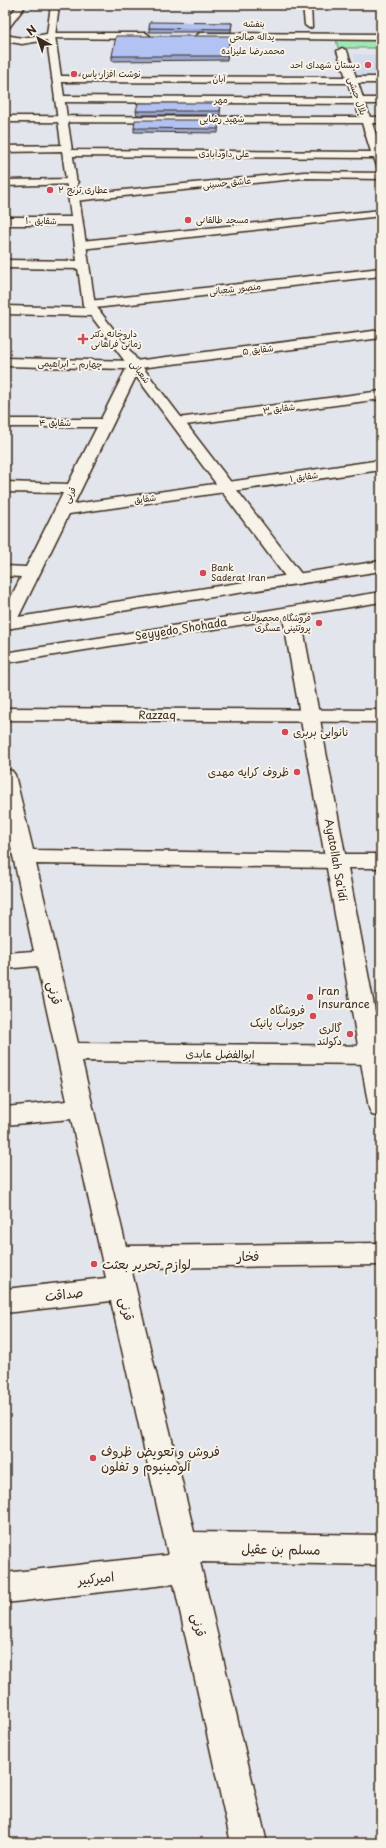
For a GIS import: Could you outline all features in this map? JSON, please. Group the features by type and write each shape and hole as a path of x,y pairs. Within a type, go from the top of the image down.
{"street":[{"path":"5,27 9,17 22,5"},
{"path":"51,36 58,24 55,5"},
{"path":"307,5 308,25"},
{"path":"51,36 57,50 57,79 77,221 92,309"},
{"path":"5,38 22,41 51,36 153,36"},
{"name":"یداله صالحی","path":"192,36 381,37"},
{"name":"بلال حبشی","path":"342,51 351,80 380,158"},
{"name":"آبان","path":"57,79 381,80"},
{"name":"مهر","path":"60,99 381,101"},
{"name":"شهید رضایی","path":"5,119 381,120"},
{"name":"علی داودآبادی","path":"5,149 380,158"},
{"name":"عاشق حسینی","path":"74,198 304,175 381,176"},
{"path":"5,183 72,182"},
{"path":"81,246 381,213"},
{"name":"شقایق ۱۰","path":"5,221 77,221"},
{"path":"5,264 84,266"},
{"name":"منصور شعبانی","path":"5,310 92,309 381,272"},
{"name":"شعبانی","path":"92,309 296,579"},
{"name":"شقایق ۵","path":"135,365 381,334"},
{"name":"چهارم - ابراهیمی","path":"5,362 135,365"},
{"name":"قرنی","path":"5,624 135,365"},
{"name":"شقایق ۳","path":"178,422 381,395"},
{"name":"شقایق ۴","path":"5,423 106,424"},
{"name":"شقایق ۱","path":"227,488 381,465"},
{"path":"5,487 73,489"},
{"name":"شقایق","path":"62,510 227,488"},
{"path":"5,624 381,566"},
{"path":"5,571 32,572"},
{"name":"Ayatollah Sa'idi","path":"296,579 291,612 336,860 376,1055 381,1108"},
{"name":"Seyyedo Shohada","path":"5,658 381,597"},
{"name":"Razzaq","path":"5,714 381,716"},
{"name":"قرنی","path":"5,775 11,831 24,858 249,1843"},
{"path":"24,858 381,861"},
{"path":"5,961 47,957"},
{"name":"ابوالفضل عابدی","path":"68,1052 376,1055"},
{"path":"5,1116 81,1109"},
{"name":"فخار","path":"115,1257 381,1254"},
{"name":"صداقت","path":"5,1301 122,1288"},
{"name":"مسلم بن عقیل","path":"184,1558 381,1550"},
{"name":"امیرکبیر","path":"5,1588 184,1558"}],"shaded area":[{"name":"دبستان شهدای احد","path":"354,54 381,55 381,76 357,76"}],"green space":[{"path":"336,39 381,39 381,48 338,48"}],"building":[{"path":"150,22 232,23 231,29 149,28"},
{"path":"116,36 230,36 227,56 112,56"},
{"path":"138,103 221,103 220,111 136,111"},
{"path":"135,120 219,120 218,129 134,128"}],"place":[{"name":"دبستان شهدای احد","path":"368,65"},
{"name":"نوشت افزار یاس","path":"74,74"},
{"name":"عطاری ترنج ۲","path":"50,190"},
{"name":"مسجد طالقانی","path":"188,220"},
{"name":"داروخانه دکتر زمانی فراهانی","path":"83,339"},
{"name":"Bank Saderat Iran","path":"203,573"},
{"name":"فروشگاه محصولات پروتئینی عسگری","path":"319,623"},
{"name":"نانوایی بربری","path":"285,732"},
{"name":"ظروف کرایه مهدی","path":"297,772"},
{"name":"Iran Insurance","path":"310,997"},
{"name":"فروشگاه جوراب پانیک","path":"313,1016"},
{"name":"گالری دکولند","path":"350,1034"},
{"name":"لوازم تحریر بعثت","path":"94,1264"},
{"name":"فروش و تعویض ظروف آلومینیوم و تفلون","path":"93,1458"}]}
